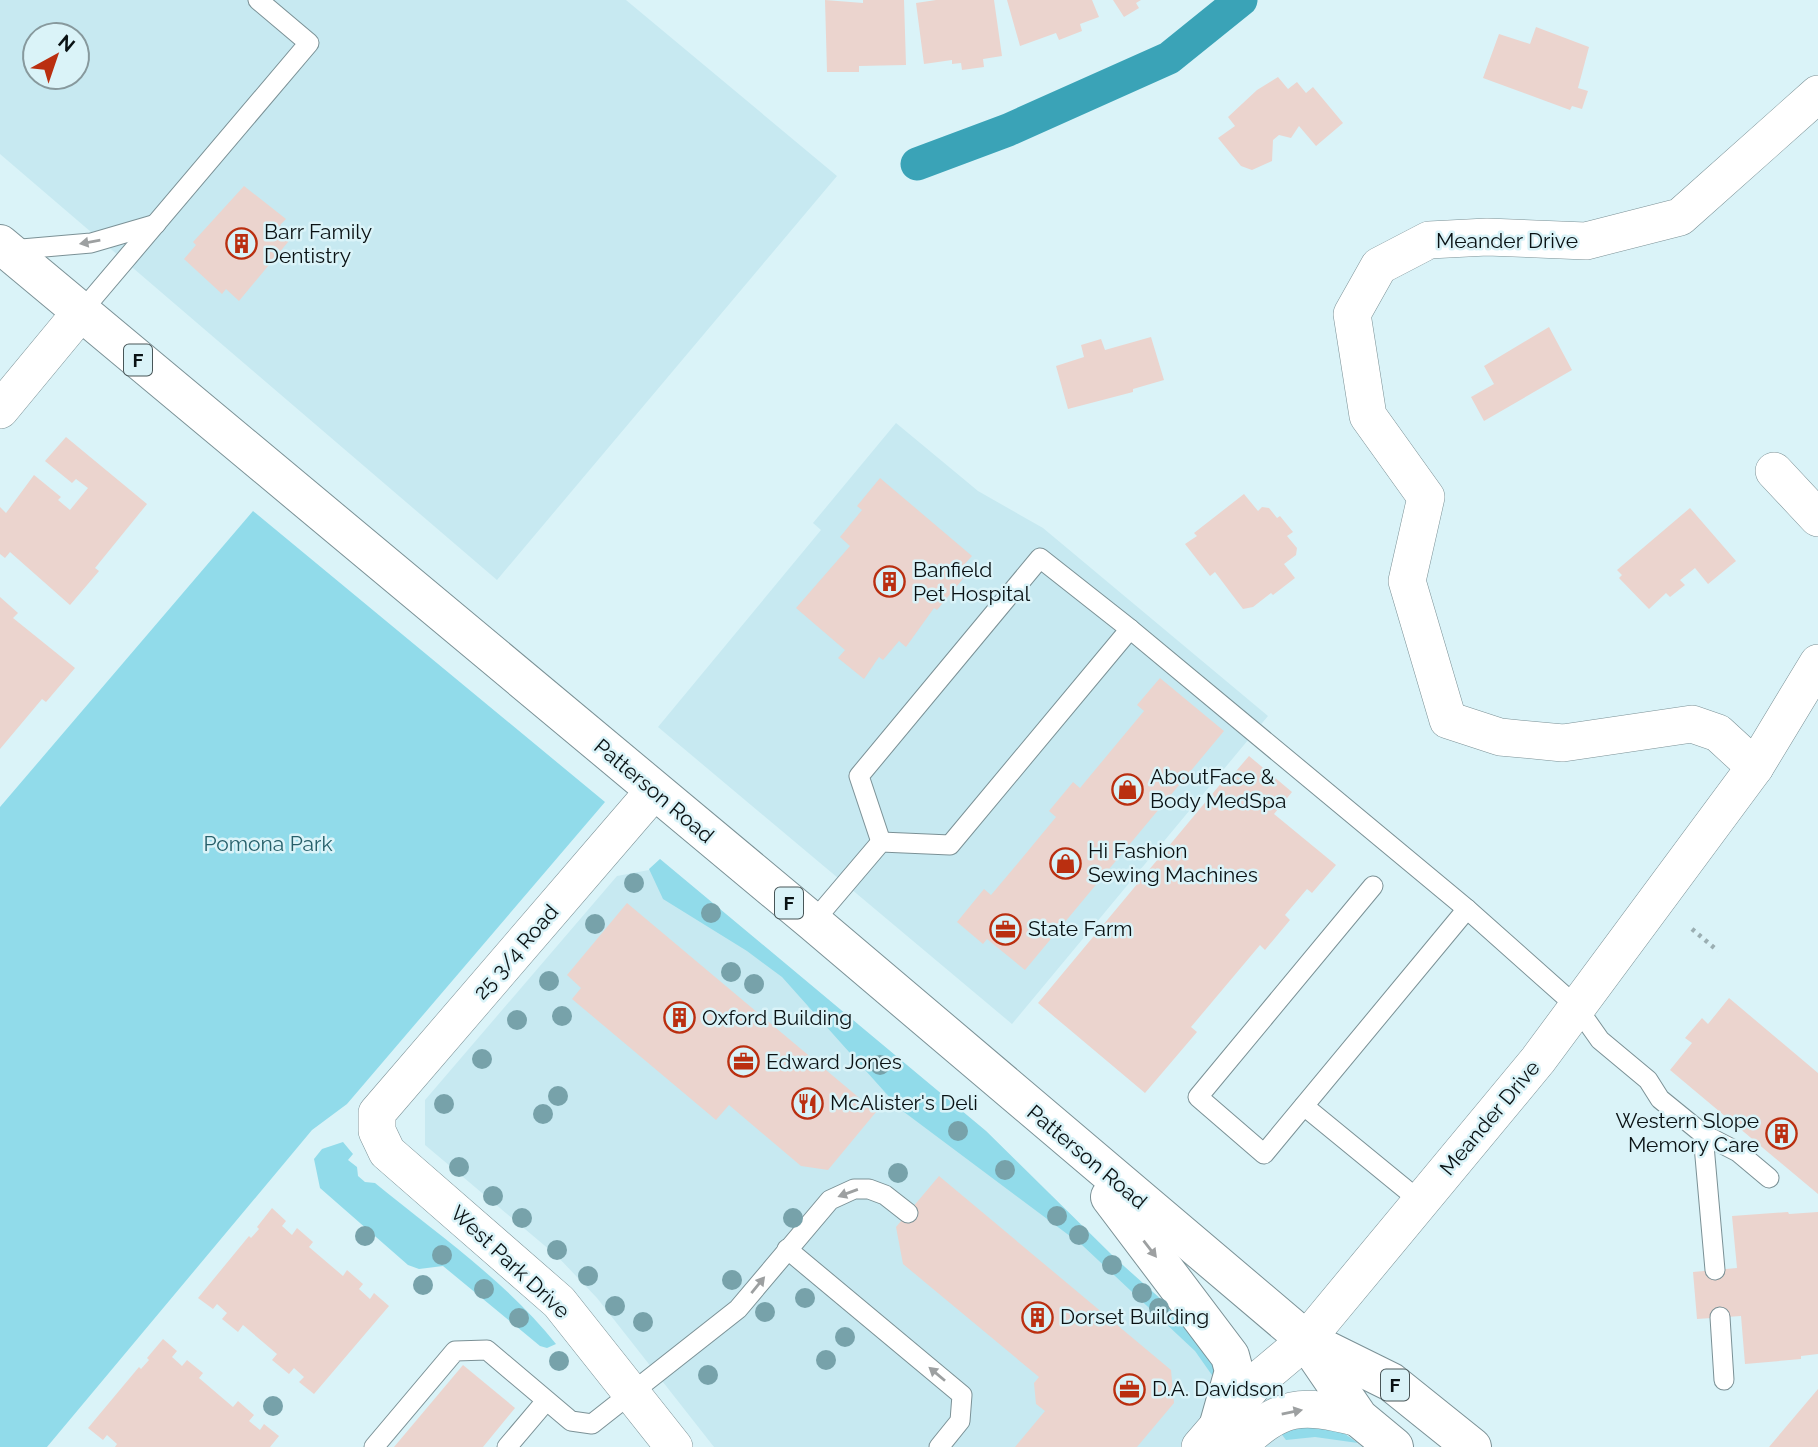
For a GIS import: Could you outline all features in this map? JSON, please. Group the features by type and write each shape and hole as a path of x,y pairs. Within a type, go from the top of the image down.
{"main road":[{"name":"Patterson Road","path":"4,247 813,922 1306,1340 1391,1382 1472,1447"},
{"path":"1064,1137 1230,1356 1234,1371 1219,1440"},
{"name":"Patterson Road","path":"1306,1340 1359,1418 1394,1447"}],"street":[{"name":"Meander Drive","path":"1755,767 1718,733 1692,724 1563,743 1500,737 1448,720 1407,581 1426,497 1368,416 1352,314 1379,266 1429,240 1487,237 1586,241 1680,217 1818,94"},
{"path":"0,410 81,312"},
{"path":"1774,471 1818,518"},
{"name":"Meander Drive","path":"1219,1440 1255,1383 1306,1340 1538,1060 1755,767 1818,663"},
{"name":"25 3/4 Road","path":"377,1113 654,791"},
{"name":"West Park Drive","path":"377,1113 377,1131 387,1152 559,1302 674,1447"},
{"path":"1219,1440 1294,1409 1321,1409 1359,1418"}],"lane":[{"path":"81,312 309,43 258,0"},
{"path":"4,247 92,243 156,224"},
{"path":"881,842 859,776 1041,558 1467,909 1576,1006 1600,1040 1648,1080 1660,1098 1703,1134 1738,1152 1769,1178"},
{"path":"881,842 950,845 1130,629"},
{"path":"813,922 881,842"},
{"path":"1373,886 1198,1097 1264,1153 1467,909"},
{"path":"1304,1106 1420,1201"},
{"path":"1703,1134 1715,1270"},
{"path":"374,1447 455,1351 487,1350 571,1422 592,1424 738,1309 830,1200 854,1189 869,1189 885,1195 908,1213"},
{"path":"787,1249 962,1395 960,1421 939,1447"},
{"path":"1720,1317 1724,1380"},
{"path":"507,1447 546,1401"}],"path":[{"path":"1692,929 1718,951"}],"shaded area":[{"path":"0,0 626,0 837,176 497,580 0,154"},
{"path":"896,423 978,491 1043,528 1268,716 1012,1024 658,727 821,530 813,523"},
{"path":"660,859 986,1131 1116,1259 1211,1344 1363,1447 714,1447 597,1298 557,1256 425,1145 425,1100 617,876 649,870"}],"green space":[{"name":"Pomona Park","path":"253,511 605,802 347,1104 312,1130 47,1447 0,1447 0,807"},
{"path":"660,859 986,1131 1116,1259 1211,1344 1217,1351 1214,1378 1195,1351 1082,1245 900,1109 782,977 747,951 663,899 649,869"},
{"path":"343,1142 353,1154 348,1160 357,1167 358,1176 365,1182 375,1183 470,1259 516,1300 556,1344 547,1348 540,1346 443,1266 419,1269 408,1265 320,1188 314,1159 322,1149"},
{"path":"1293,1423 1338,1429 1358,1443 1315,1437 1286,1440 1277,1428"}],"building":[{"path":"825,0 863,3 863,0 904,0 906,65 859,66 859,72 827,72"},
{"path":"936,0 994,0 1002,56 983,59 984,67 962,70 961,63 952,64 952,60 924,64 916,3"},
{"path":"1007,0 1092,0 1099,17 1080,24 1082,31 1059,40 1056,33 1020,46"},
{"path":"1113,0 1141,0 1136,3 1139,8 1124,17"},
{"path":"1536,27 1589,47 1578,88 1588,91 1582,109 1572,106 1570,110 1483,78 1499,34 1530,44"},
{"path":"1278,77 1288,89 1297,82 1306,93 1313,87 1343,123 1316,146 1299,126 1291,138 1279,135 1273,140 1272,161 1252,170 1241,166 1218,138 1235,126 1228,117 1257,90"},
{"name":"Barr Family Dentistry","path":"244,186 286,219 280,225 293,236 239,301 226,289 222,294 184,259 196,245 193,242"},
{"path":"1549,327 1572,370 1484,421 1471,397 1494,384 1484,366"},
{"path":"1151,337 1164,380 1133,389 1133,392 1068,409 1056,366 1084,357 1081,345 1101,339 1105,350"},
{"path":"66,437 147,504 95,568 99,571 70,605 10,552 5,558 0,554 0,507 6,513 34,475 61,497 58,500 70,510 88,488 76,479 72,483 45,461"},
{"name":"Banfield Pet Hospital","path":"880,478 972,556 961,568 967,574 937,610 934,608 906,647 899,641 883,660 879,657 864,679 838,658 845,650 796,608 850,546 840,537 862,510 857,506"},
{"path":"1244,494 1258,511 1262,507 1269,508 1277,518 1280,516 1293,532 1287,536 1297,548 1296,555 1284,564 1295,578 1253,607 1243,609 1215,572 1210,576 1185,544 1197,536 1194,533"},
{"path":"1690,508 1736,561 1708,584 1695,568 1680,580 1685,585 1670,597 1666,593 1649,609 1619,578 1622,575 1617,570"},
{"path":"0,597 18,613 13,618 75,668 46,702 42,699 0,749"},
{"path":"1160,678 1224,731 1025,970 987,939 983,944 957,922 984,889 991,895 1018,863 1056,817 1049,811 1073,782 1080,788 1144,711 1137,705"},
{"path":"1249,756 1292,792 1274,814 1336,865 1312,893 1307,889 1285,915 1290,920 1265,950 1260,945 1191,1027 1197,1032 1145,1093 1038,1003 1228,775 1231,777"},
{"name":"Oxford Building","path":"627,903 876,1112 828,1170 801,1166 729,1105 716,1120 572,999 581,988 567,975"},
{"name":"Western Slope Memory Care","path":"1729,998 1818,1073 1818,1194 1670,1070 1692,1043 1685,1038 1702,1018 1708,1024"},
{"name":"Dorset Building","path":"939,1176 1171,1370 1174,1403 1137,1447 1015,1447 1045,1411 1036,1404 1034,1383 1039,1377 903,1264 896,1227"},
{"path":"272,1208 286,1221 282,1226 292,1235 297,1228 313,1242 309,1247 343,1276 347,1270 363,1284 359,1289 370,1299 374,1293 389,1306 314,1394 299,1382 304,1377 294,1368 289,1374 272,1360 277,1354 243,1325 238,1332 222,1319 227,1313 217,1304 213,1309 198,1298 249,1236 251,1238 259,1229 257,1227"},
{"name":"Western Slope Memory Care","path":"1818,1212 1818,1354 1801,1356 1801,1359 1745,1364 1741,1316 1697,1319 1693,1272 1737,1268 1732,1216"},
{"path":"163,1339 177,1351 172,1357 182,1366 187,1360 203,1373 199,1378 233,1407 238,1401 254,1415 249,1421 260,1430 264,1424 279,1436 270,1447 115,1447 117,1444 107,1435 103,1440 88,1428 139,1367 141,1369 149,1360 147,1358"},
{"path":"463,1365 515,1408 483,1447 394,1447"},
{"path":"1818,1389 1818,1447 1769,1447"}],"waterway":[{"path":"917,164 1008,130 1169,58 1241,0"}],"place":[{"name":"Barr Family Dentistry","path":"241,244"},
{"name":"Banfield Pet Hospital","path":"890,582"},
{"name":"AboutFace & Body MedSpa","path":"1127,789"},
{"name":"Hi Fashion Sewing Machines","path":"1065,863"},
{"name":"State Farm","path":"1005,929"},
{"name":"Oxford Building","path":"679,1018"},
{"name":"Edward Jones","path":"743,1062"},
{"name":"McAlister's Deli","path":"807,1103"},
{"name":"Western Slope Memory Care","path":"1782,1133"},
{"name":"Dorset Building","path":"1037,1317"},
{"name":"D.A. Davidson","path":"1129,1389"}]}
